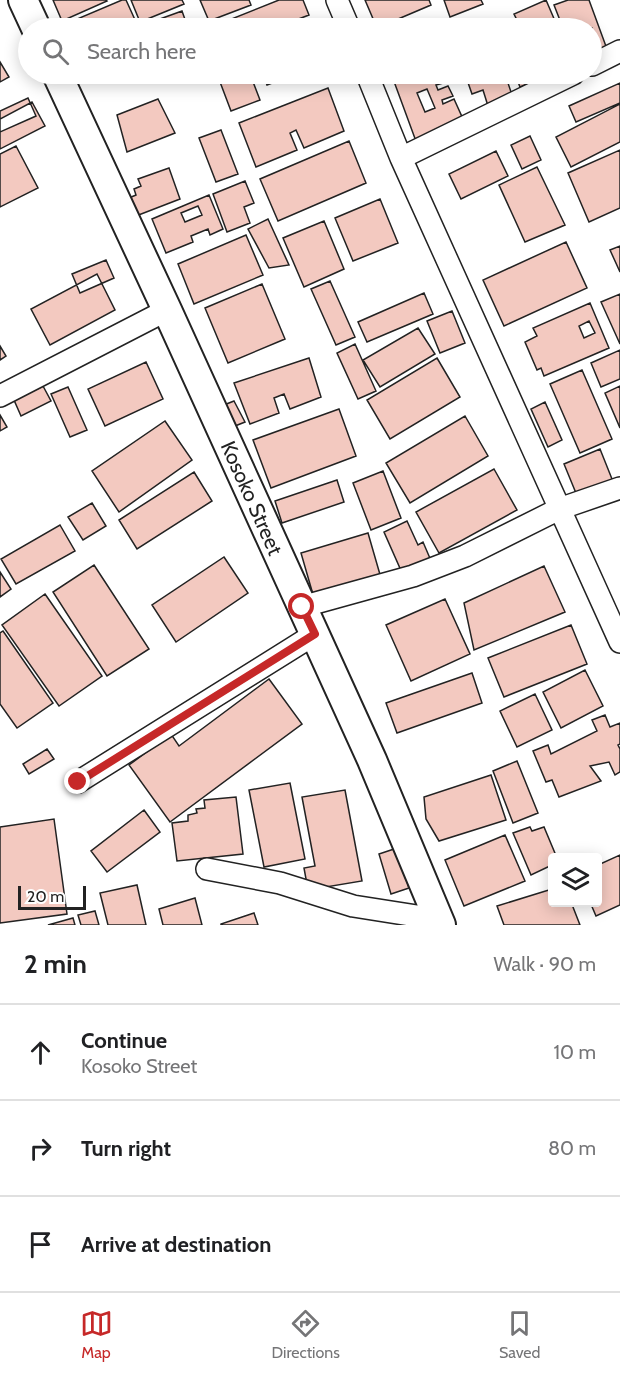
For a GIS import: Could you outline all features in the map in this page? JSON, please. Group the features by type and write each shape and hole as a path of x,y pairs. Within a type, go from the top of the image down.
{"street":[{"path":"23,0 31,18"},
{"path":"337,0 345,18"},
{"path":"602,60 620,51"},
{"name":"Kosoko Street","path":"62,84 372,760 440,921"},
{"path":"371,84 401,158 620,642"},
{"path":"401,158 553,84"},
{"path":"0,396 167,310"},
{"path":"302,607 413,576 465,556 559,509 620,488"},
{"path":"78,782 315,634"},
{"path":"207,869 280,883 353,906 440,921"}],"building":[{"path":"53,0 107,1 69,18 61,18"},
{"path":"126,0 134,18 79,18"},
{"path":"131,0 182,0 184,4 150,18 138,18"},
{"path":"200,0 249,0 251,5 217,18 208,18"},
{"path":"279,0 303,0 309,15 301,18 234,18"},
{"path":"365,0 429,0 431,5 400,18 373,18"},
{"path":"444,0 481,0 483,4 450,17"},
{"path":"546,0 554,18 516,18 514,14"},
{"path":"568,0 589,0 596,18 559,18 554,5"},
{"path":"182,11 184,18 163,18"},
{"path":"602,35 607,49 602,51"},
{"path":"0,62 9,77 0,82"},
{"path":"620,83 620,103 576,122 569,106"},
{"path":"221,84 254,84 260,100 231,111"},
{"path":"395,84 440,84 436,85 438,90 448,86 453,96 442,100 443,104 454,99 463,119 417,144","holes":["427,89 435,108 425,112 417,93"]},
{"path":"468,84 508,84 513,98 488,106 483,90 472,94"},
{"path":"328,88 344,131 304,148 296,130 290,133 297,150 256,167 239,123"},
{"path":"28,98 36,116 0,132 0,111"},
{"path":"158,99 175,133 127,152 117,115"},
{"path":"32,102 45,126 0,149 0,119"},
{"path":"620,104 620,142 571,167 556,137"},
{"path":"221,130 238,174 216,182 199,138"},
{"path":"530,136 541,160 522,169 511,145"},
{"path":"349,141 366,183 278,221 260,179"},
{"path":"16,146 38,188 0,207 0,154"},
{"path":"620,150 620,208 589,222 568,173"},
{"path":"496,151 508,176 461,199 449,174"},
{"path":"537,167 565,225 525,242 499,185"},
{"path":"169,168 180,199 136,216 129,198 136,195 134,189 141,186 138,179"},
{"path":"245,181 254,203 244,207 250,223 227,232 213,194"},
{"path":"209,195 223,229 210,235 208,229 191,236 193,242 166,253 152,219","holes":["198,206 202,215 185,222 181,213"]},
{"path":"380,199 398,243 353,261 335,218"},
{"path":"268,219 289,265 269,268 248,229"},
{"path":"324,221 344,269 304,287 283,238"},
{"path":"246,235 263,275 194,304 178,264"},
{"path":"566,242 587,288 504,326 483,280"},
{"path":"620,246 620,272 610,250"},
{"path":"106,260 114,278 80,293 72,274"},
{"path":"97,274 115,310 50,345 31,309"},
{"path":"330,281 355,337 336,345 311,289"},
{"path":"262,284 285,339 228,363 205,308"},
{"path":"424,293 433,314 367,342 358,322"},
{"path":"620,294 620,344 601,302"},
{"path":"590,303 609,348 544,376 541,368 537,370 525,342 537,336 533,328","holes":["589,321 595,333 584,338 579,326"]},
{"path":"452,311 465,343 440,353 427,321"},
{"path":"418,328 435,354 380,387 363,360"},
{"path":"355,344 376,391 358,399 337,353"},
{"path":"0,346 6,356 0,360"},
{"path":"620,350 620,379 601,387 591,363"},
{"path":"309,358 321,397 290,409 284,394 274,398 279,413 250,424 234,383"},
{"path":"437,358 460,397 390,439 367,400"},
{"path":"146,362 163,399 105,426 88,389"},
{"path":"582,370 612,439 580,453 550,384"},
{"path":"43,386 51,401 21,416 14,400"},
{"path":"620,386 620,428 605,393"},
{"path":"68,387 87,430 70,437 51,394"},
{"path":"234,401 245,422 235,426 224,405"},
{"path":"545,402 562,440 548,447 531,409"},
{"path":"339,409 356,456 271,488 253,440"},
{"path":"0,415 7,427 0,431"},
{"path":"465,416 488,456 410,503 386,463"},
{"path":"165,421 192,460 119,512 92,471"},
{"path":"600,449 614,484 578,498 564,464"},
{"path":"494,469 517,510 439,553 416,512"},
{"path":"383,471 401,518 371,530 353,483"},
{"path":"194,472 212,501 137,549 119,520"},
{"path":"337,480 344,502 282,523 275,501"},
{"path":"92,503 106,526 83,540 68,517"},
{"path":"407,521 418,545 423,542 432,563 403,575 384,532"},
{"path":"60,525 75,551 16,584 1,559"},
{"path":"368,533 381,578 314,598 301,553"},
{"path":"224,557 248,593 176,642 152,605"},
{"path":"94,565 149,649 107,676 53,592"},
{"path":"544,566 565,612 474,650 464,603"},
{"path":"0,572 11,589 0,597"},
{"path":"45,594 102,676 59,706 2,625"},
{"path":"445,599 470,654 411,681 386,625"},
{"path":"571,625 587,664 504,697 488,658"},
{"path":"3,631 53,703 17,728 0,704 0,633"},
{"path":"585,670 603,706 561,728 543,692"},
{"path":"472,673 482,703 397,733 386,703"},
{"path":"269,679 302,724 170,822 129,765 171,734 179,746"},
{"path":"535,694 552,730 517,747 500,711"},
{"path":"605,715 610,727 620,723 620,744 618,745 620,772 615,775 609,762 590,766 601,781 559,797 552,780 546,782 533,751 548,745 551,754 597,731 592,720"},
{"path":"47,749 54,759 29,774 23,764"},
{"path":"517,761 538,813 513,823 493,771"},
{"path":"491,775 506,820 439,841 426,819 424,797"},
{"path":"290,783 305,859 264,867 249,790"},
{"path":"345,790 362,881 308,890 304,868 315,866 302,797"},
{"path":"236,797 243,854 177,861 172,823 188,821 188,815 197,813 196,809 205,808 204,800"},
{"path":"144,810 160,832 107,872 91,851"},
{"path":"54,819 67,914 0,923 0,827"},
{"path":"530,827 532,831 544,827 555,853 548,853 548,867 531,875 513,833"},
{"path":"505,835 525,881 464,906 445,860"},
{"path":"397,848 409,888 391,894 379,854"},
{"path":"620,855 620,905 596,916 592,907 602,907 602,863"},
{"path":"137,885 146,925 108,925 100,893"},
{"path":"548,890 548,907 573,907 580,925 504,925 497,906"},
{"path":"195,898 202,925 163,925 159,909"},
{"path":"95,911 99,925 81,925 78,915"},
{"path":"254,913 258,925 221,925 221,924"},
{"path":"73,918 75,925 48,925"}],"route":[{"path":"78,782 315,634 302,607"}]}
